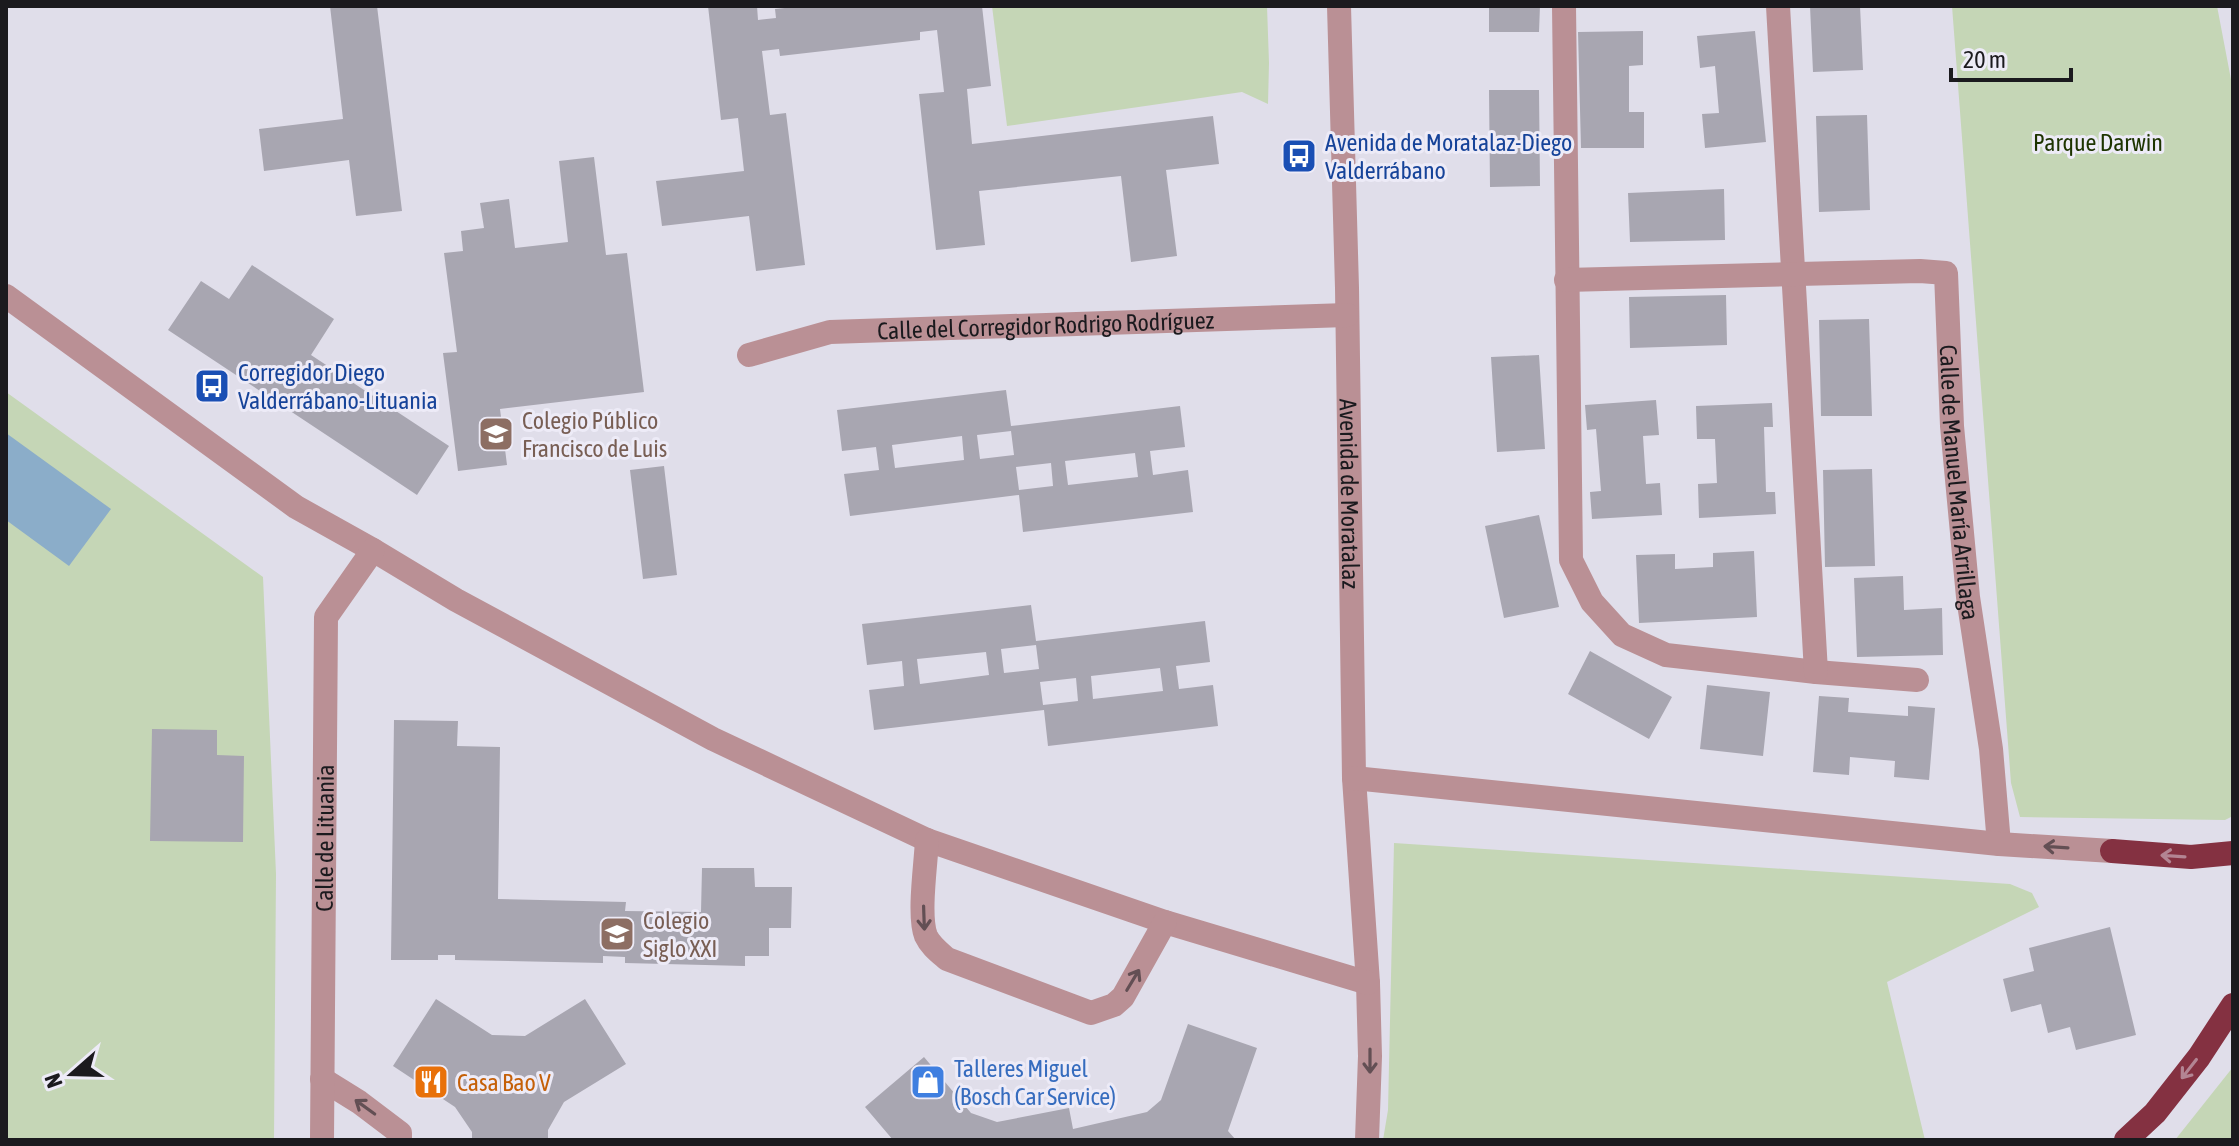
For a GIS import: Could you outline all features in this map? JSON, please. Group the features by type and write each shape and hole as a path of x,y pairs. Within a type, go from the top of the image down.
{"highway":[{"path":"2112,851 2191,857 2233,853"},
{"path":"2126,1140 2155,1113 2199,1057 2233,1005"}],"street":[{"name":"Avenida de Moratalaz","path":"1339,6 1354,778 1370,1056 1367,1140"},
{"path":"1564,6 1571,560 1592,602 1622,635 1666,655 1917,680"},
{"path":"1778,6 1816,672"},
{"name":"Calle de Manuel María Arrillaga","path":"1566,280 1920,271 1946,273 1952,426 1968,597 1991,749 1999,844"},
{"path":"6,296 296,507 456,600 713,739 927,840 1165,922 1368,983"},
{"name":"Calle del Corregidor Rodrigo Rodríguez","path":"749,355 830,332 1347,315"},
{"name":"Calle de Lituania","path":"322,1140 326,617 373,550"},
{"path":"1354,778 1999,844 2112,851"},
{"path":"927,840 923,924 926,938 935,949 947,959 1091,1013 1114,1005 1123,997 1165,922"},
{"path":"322,1079 400,1133 400,1140"}],"green space":[{"path":"992,6 1267,6 1268,104 1242,92 1007,126"},
{"name":"Parque Darwin","path":"1952,6 2217,6 2233,90 2233,816 2225,820 2020,817 2011,783"},
{"path":"6,392 263,577 276,874 274,1140 6,1140"},
{"path":"1394,843 2010,884 2032,893 2039,907 1887,982 1925,1140 1383,1140 1388,1110"},
{"path":"2233,1067 2233,1140 2175,1140"}],"water":[{"path":"6,433 111,509 69,566 6,520"}],"building":[{"path":"330,6 377,6 402,211 356,216 349,160 264,171 259,129 343,119"},
{"path":"708,6 757,6 758,20 776,18 775,9 804,6 982,6 991,86 967,89 972,144 1213,116 1219,164 1166,170 1177,256 1131,262 1121,176 979,191 985,245 936,250 919,94 944,92 937,30 920,32 920,40 780,56 779,49 762,51 770,115 786,113 805,265 756,271 749,216 662,226 656,181 744,171 738,118 721,120"},
{"path":"1489,6 1540,6 1539,32 1489,32"},
{"path":"1810,6 1860,6 1863,70 1813,72"},
{"path":"1643,31 1643,65 1629,66 1629,112 1644,112 1644,148 1581,148 1578,32"},
{"path":"1755,31 1766,142 1705,148 1702,114 1719,113 1715,66 1700,68 1697,36"},
{"path":"1489,90 1539,90 1540,186 1490,187"},
{"path":"1867,115 1870,210 1819,212 1816,116"},
{"path":"594,157 606,255 627,253 644,392 500,409 507,465 458,471 443,353 457,352 444,253 463,251 461,231 484,228 480,203 509,199 515,248 568,242 559,161"},
{"path":"1724,189 1725,240 1630,242 1628,193"},
{"path":"252,265 334,319 311,355 449,446 417,495 168,330 201,281 229,299"},
{"path":"1726,295 1727,345 1630,348 1629,297"},
{"path":"1869,319 1872,416 1821,416 1819,320"},
{"path":"1539,355 1545,449 1497,452 1491,357"},
{"path":"1006,390 1011,426 1180,406 1185,447 1150,451 1153,475 1188,470 1193,512 1023,532 1019,495 850,516 844,474 879,470 876,447 842,451 837,410","holes":["1011,431 1014,455 980,459 977,435","962,436 964,460 895,468 892,445","1135,453 1138,477 1068,485 1065,461","1051,463 1053,486 1019,490 1016,467"]},
{"path":"1656,400 1659,435 1643,436 1646,484 1660,483 1662,515 1592,519 1590,492 1601,491 1596,429 1587,430 1585,405"},
{"path":"1772,403 1773,427 1764,427 1766,492 1775,492 1776,514 1699,518 1698,484 1717,483 1715,439 1697,439 1696,406"},
{"path":"664,466 677,575 643,579 630,470"},
{"path":"1872,469 1875,566 1825,567 1823,470"},
{"path":"1539,515 1559,607 1504,618 1485,526"},
{"path":"1754,551 1757,617 1639,623 1636,555 1675,554 1675,569 1713,567 1713,553"},
{"path":"1903,576 1904,610 1942,608 1943,655 1857,657 1854,578"},
{"path":"1031,605 1036,641 1205,621 1210,662 1176,666 1179,689 1213,685 1218,726 1048,746 1044,710 874,730 869,690 904,686 902,661 867,665 862,624","holes":["1036,645 1039,669 1004,673 1001,649","986,652 989,675 920,684 917,659","1160,668 1163,691 1093,699 1091,676","1076,678 1078,701 1043,705 1040,682"]},
{"path":"1590,651 1672,697 1649,739 1568,694"},
{"path":"1707,685 1770,692 1763,756 1700,749"},
{"path":"1819,696 1849,698 1848,712 1908,716 1908,706 1935,708 1929,780 1894,777 1895,761 1850,757 1849,775 1813,772"},
{"path":"394,720 458,721 457,746 500,747 498,899 626,902 625,911 701,912 702,868 754,868 755,887 792,887 791,928 769,928 769,956 745,956 745,966 625,963 625,957 603,956 603,963 455,960 455,955 438,955 438,960 391,960"},
{"path":"152,729 217,730 217,755 244,756 243,842 150,841"},
{"path":"2110,927 2136,1035 2076,1050 2070,1027 2048,1033 2041,1004 2011,1012 2003,979 2034,971 2029,948"},
{"path":"436,999 492,1035 525,1036 585,999 626,1064 564,1102 548,1130 548,1140 472,1140 472,1132 455,1107 393,1066"},
{"path":"1188,1024 1257,1048 1228,1131 1236,1140 893,1140 865,1107 924,1057 971,1113 997,1122 1069,1108 1073,1129 1147,1112 1161,1100"}],"place":[{"name":"Avenida de Moratalaz-Diego Valderrábano","path":"1299,156"},
{"name":"Corregidor Diego Valderrábano-Lituania","path":"212,386"},
{"name":"Colegio Público Francisco de Luis","path":"496,434"},
{"name":"Colegio Siglo XXI","path":"617,934"},
{"name":"Casa Bao V","path":"431,1082"},
{"name":"Talleres Miguel (Bosch Car Service)","path":"928,1082"}]}
